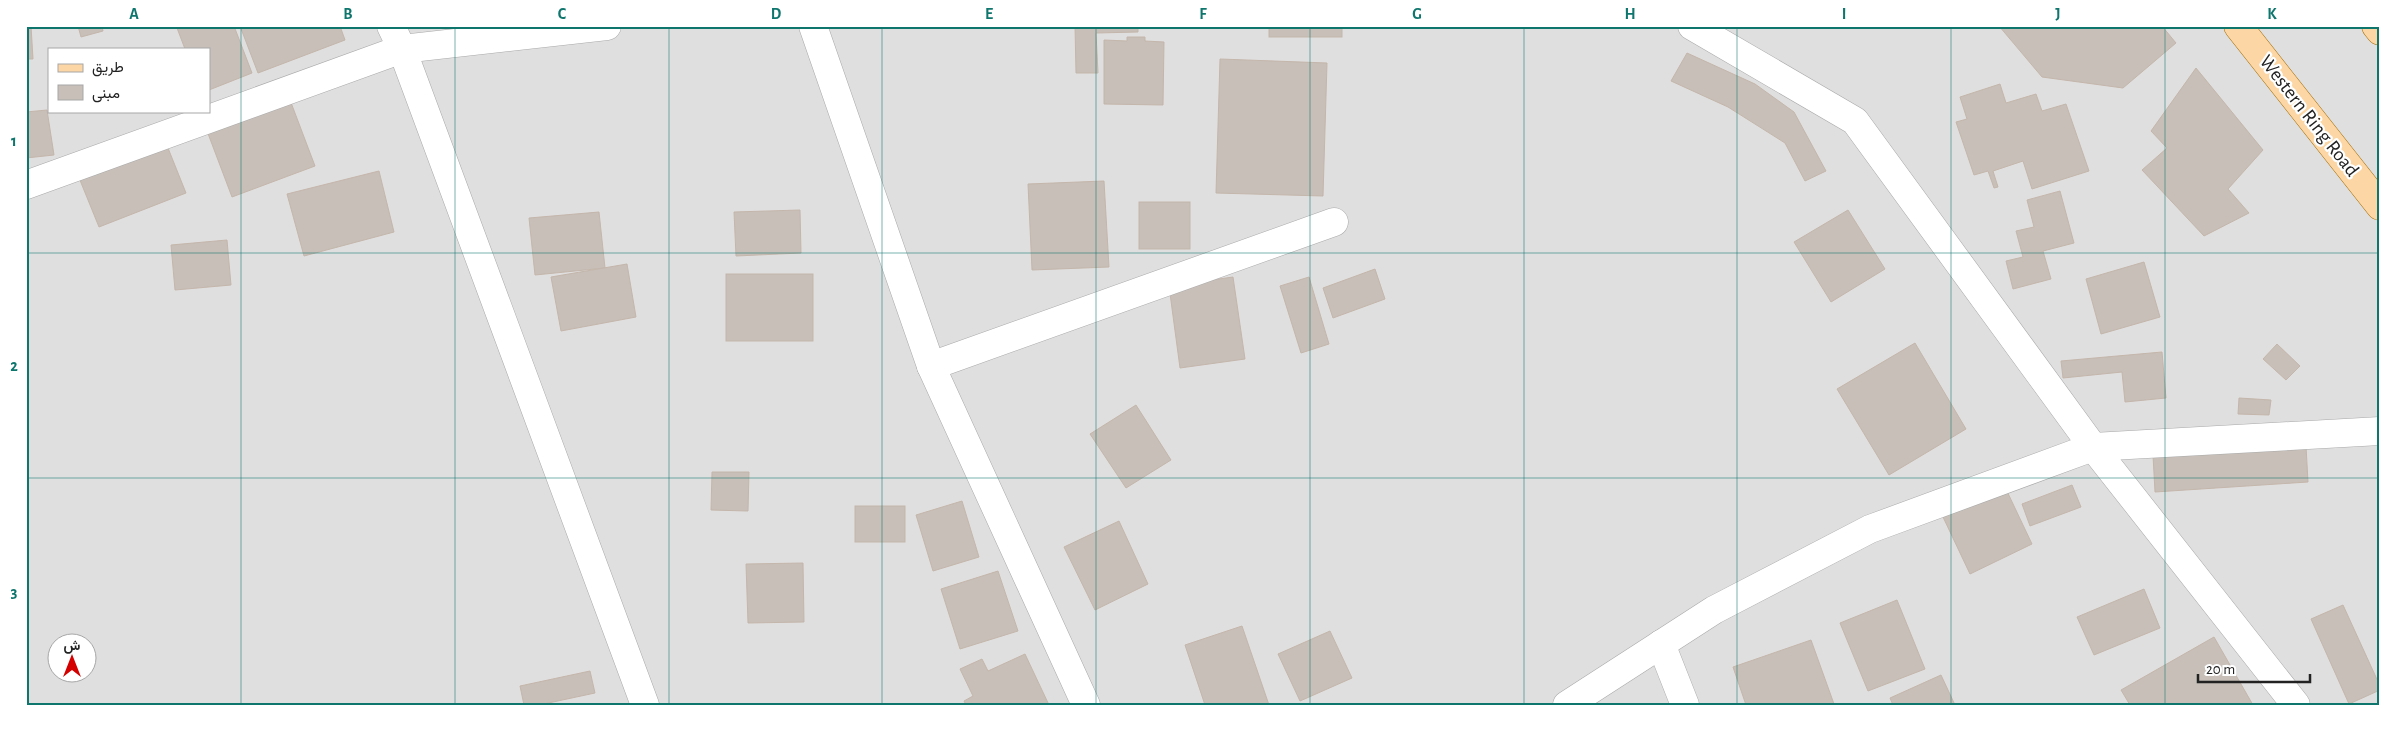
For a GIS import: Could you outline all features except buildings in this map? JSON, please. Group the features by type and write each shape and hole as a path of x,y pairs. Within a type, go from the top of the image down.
{"main road":[{"name":"Western Ring Road","path":"2238,26 2380,206"},
{"path":"2376,26 2380,31"}],"street":[{"path":"210,112 396,38 607,26"},
{"path":"813,26 931,366 1086,705"},
{"path":"1692,26 1855,121 2093,447 2296,705"},
{"path":"396,38 645,705"},
{"path":"26,185 210,112"},
{"path":"931,366 1334,222"},
{"path":"1567,705 1714,610 1870,530 2093,447 2380,431"},
{"path":"1661,644 1685,705"}],"shaded area":[{"path":"26,26 2380,26 2380,705 26,705"}]}
